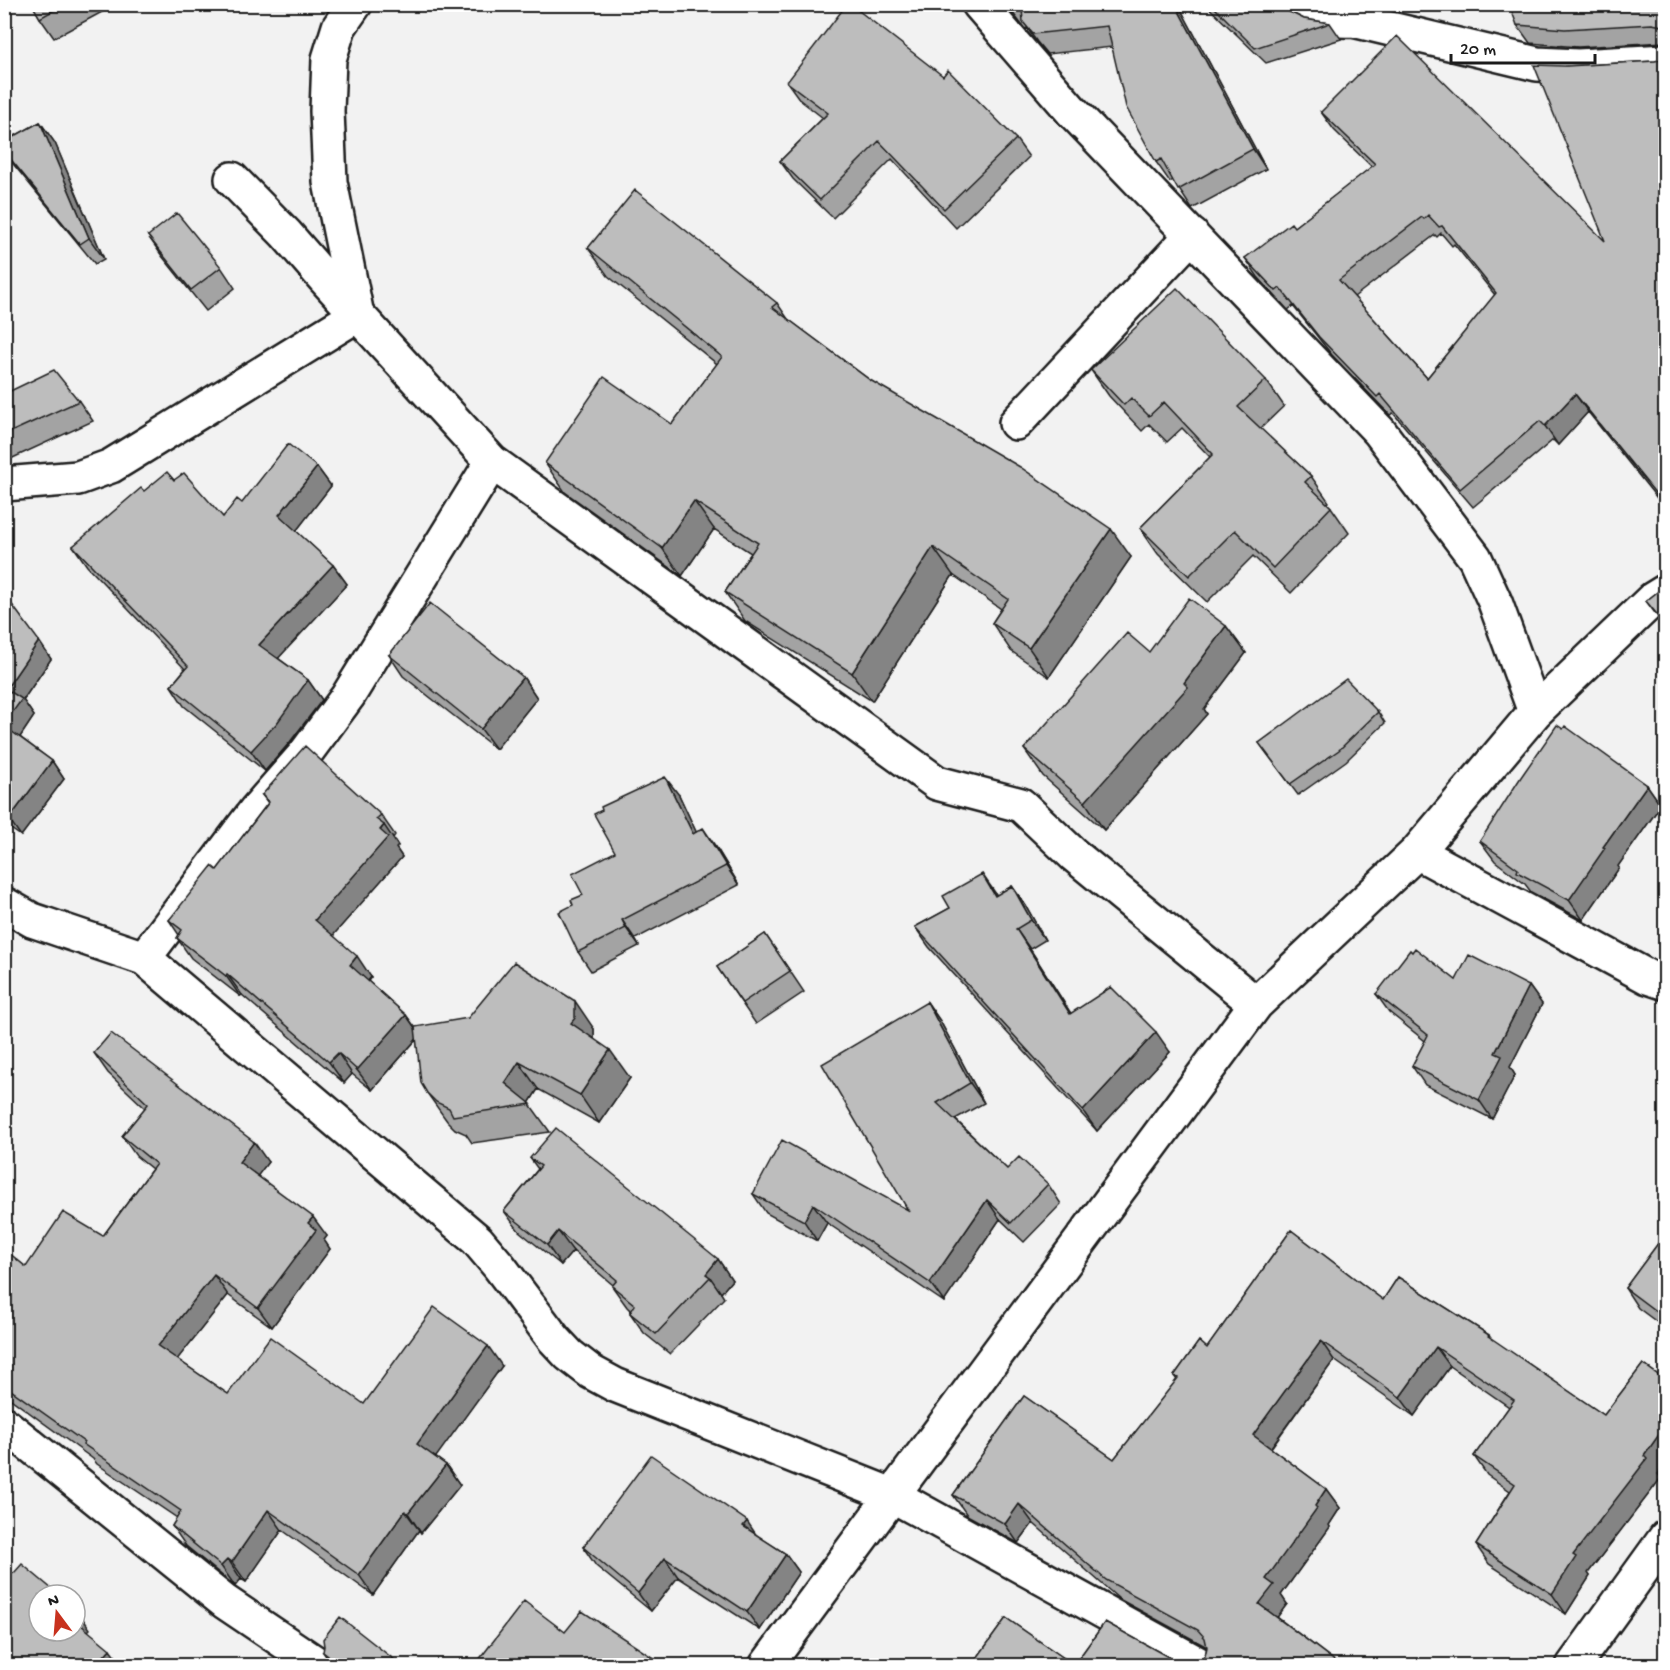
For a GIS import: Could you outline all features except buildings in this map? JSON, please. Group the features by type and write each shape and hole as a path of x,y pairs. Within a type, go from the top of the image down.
{"street":[{"path":"355,4 339,27 329,59 327,111 330,182 357,315"},
{"path":"979,4 1071,110 1379,431 1475,558 1495,602 1535,712"},
{"path":"1293,4 1317,18 1331,21 1353,20 1537,64 1578,66 1665,61"},
{"path":"232,179 286,234 492,462 936,783 1021,805 1074,855 1256,1004"},
{"path":"1016,423 1192,235"},
{"path":"4,484 78,478 111,466 357,315"},
{"path":"144,958 256,810 305,754 348,696 492,462"},
{"path":"766,1665 1256,1004 1417,852 1535,712 1653,599 1665,591"},
{"path":"1417,852 1648,977 1665,982"},
{"path":"4,904 32,920 144,958 477,1240 554,1339 569,1355 591,1372 615,1385 892,1495 1202,1665"},
{"path":"4,1424 225,1602 307,1662"},
{"path":"1573,1665 1665,1537"}]}
